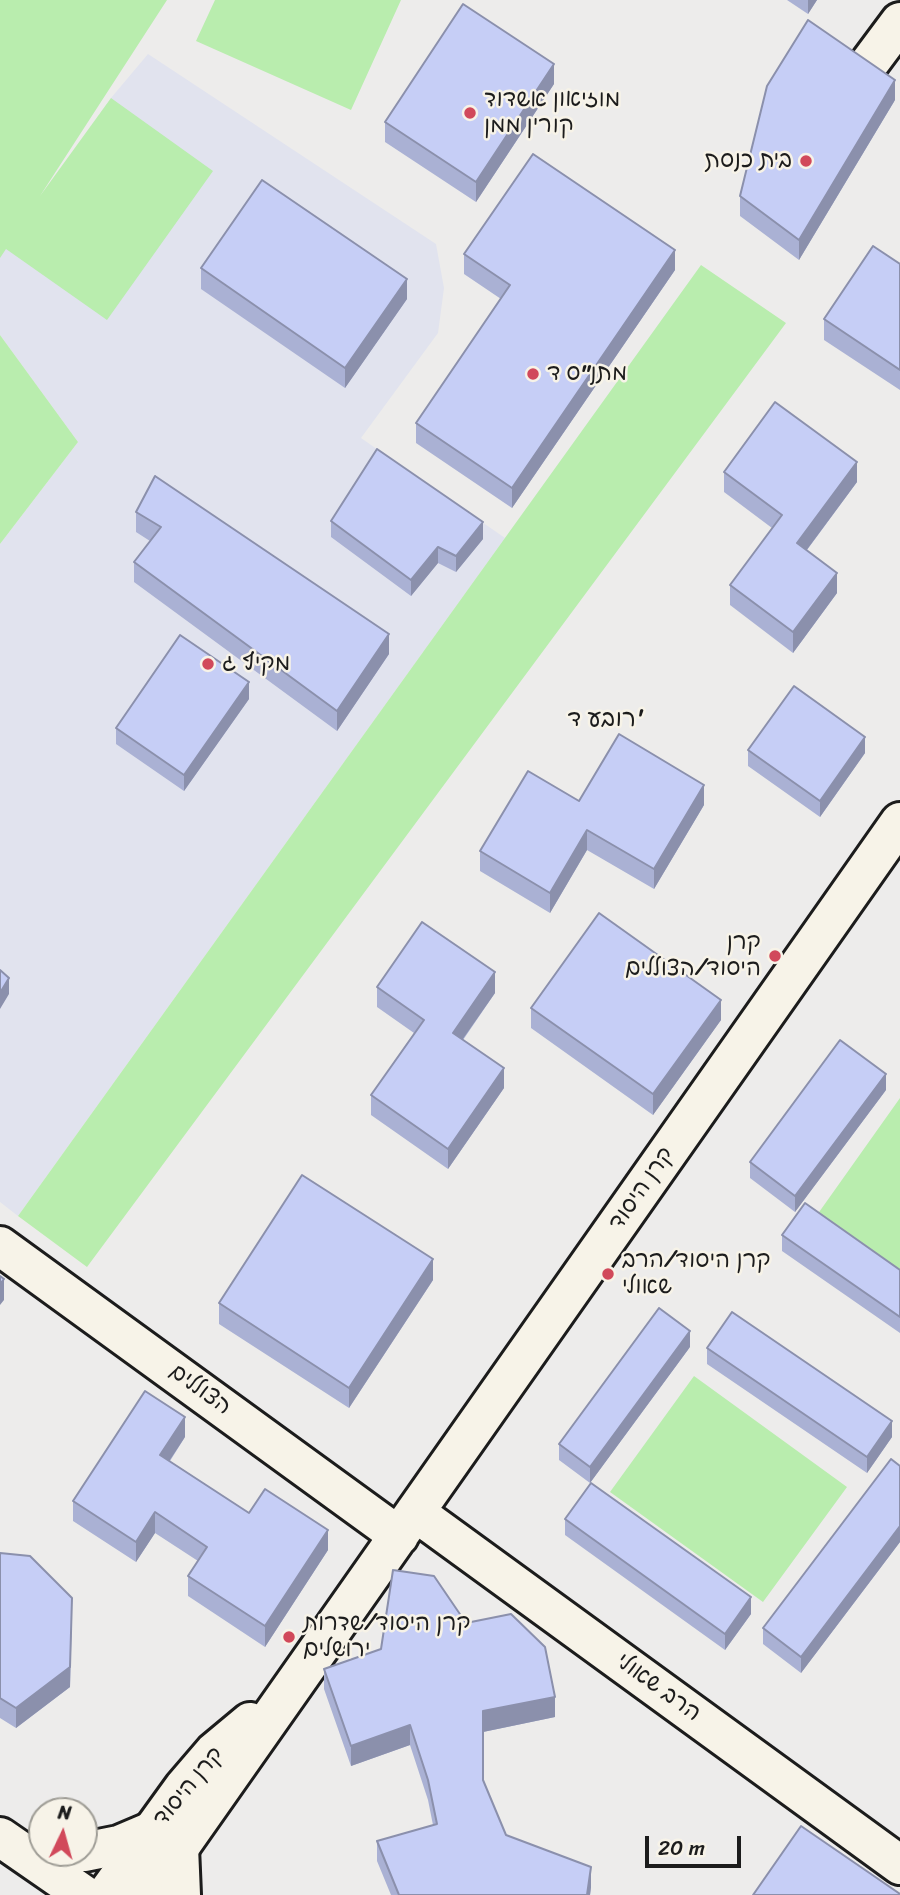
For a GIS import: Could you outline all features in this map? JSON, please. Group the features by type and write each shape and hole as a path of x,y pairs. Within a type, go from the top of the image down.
{"street":[{"path":"865,69 900,22"},
{"name":"קרן היסוד","path":"106,1895 166,1839 288,1693 900,822"},
{"name":"הצוללים","path":"0,1246 407,1524"},
{"name":"הרב שאולי","path":"407,1524 900,1865"},
{"path":"0,1836 28,1845"},
{"path":"0,1836 84,1895"},
{"path":"98,1849 166,1839 181,1895"},
{"name":"קרן היסוד","path":"146,1895 166,1839"}],"shaded area":[{"name":"מקיף ג","path":"148,54 436,244 444,288 438,333 361,438 505,538 18,1216 0,1202 0,544 78,442 0,335 0,255 111,98"}],"green space":[{"path":"0,0 167,0 40,196 111,98 213,171 107,320 6,249 0,258"},
{"path":"215,0 401,0 351,110 196,41"},
{"path":"701,265 786,323 87,1267 18,1216"},
{"path":"0,335 78,442 0,544"},
{"path":"900,1098 900,1274 817,1215"},
{"path":"694,1376 847,1487 763,1602 610,1492"}],"building":[{"name":"מוזיאון אשדוד קורין ממן","path":"463,4 554,64 476,182 385,122"},
{"name":"בית כנסת","path":"808,20 895,80 799,240 740,196 767,86"},
{"name":"מתנ\"ס ד","path":"533,154 675,250 512,488 416,423 510,285 464,254"},
{"path":"262,180 407,279 345,368 201,268"},
{"path":"873,246 900,264 900,370 824,319"},
{"path":"775,402 857,462 797,543 837,573 793,632 730,585 782,515 724,472"},
{"path":"377,449 483,522 456,556 438,547 411,580 331,521"},
{"path":"155,476 389,634 337,711 134,562 161,527 136,512"},
{"path":"180,635 249,682 184,775 116,728"},
{"path":"794,686 865,737 820,801 748,750"},
{"path":"619,734 704,785 654,869 587,830 550,893 480,851 528,771 579,801"},
{"path":"599,913 721,1000 653,1094 531,1008"},
{"path":"422,922 495,972 453,1033 504,1068 448,1149 371,1095 424,1020 377,987"},
{"path":"0,970 9,978 0,993"},
{"path":"840,1040 886,1074 795,1196 750,1162"},
{"path":"302,1175 433,1259 349,1388 219,1303"},
{"path":"805,1203 900,1270 900,1317 782,1235"},
{"path":"659,1308 690,1331 590,1467 559,1444"},
{"path":"732,1312 892,1421 867,1457 707,1348"},
{"path":"145,1391 185,1417 160,1455 249,1513 265,1489 328,1530 265,1626 188,1576 207,1547 155,1512 136,1542 73,1501"},
{"path":"891,1459 900,1466 900,1526 801,1657 763,1628"},
{"path":"591,1483 751,1597 725,1634 565,1519"},
{"path":"0,1553 30,1556 72,1598 70,1667 16,1708 0,1698"},
{"path":"393,1570 434,1576 466,1623 511,1614 545,1647 555,1697 483,1711 483,1780 506,1835 591,1867 587,1895 399,1895 377,1841 437,1824 428,1780 410,1725 351,1746 324,1669 381,1649"},
{"path":"801,1826 900,1894 900,1895 753,1895"}],"place":[{"name":"מוזיאון אשדוד קורין ממן","path":"470,113"},
{"name":"בית כנסת","path":"806,161"},
{"name":"מתנ\"ס ד","path":"533,374"},
{"name":"מקיף ג","path":"208,664"},
{"name":"קרן היסוד/הצוללים","path":"775,956"},
{"name":"קרן היסוד/הרב שאולי","path":"608,1274"},
{"name":"קרן היסוד/שדרות ירושלים","path":"289,1637"}],"district":[{"name":"רובע ד'","path":"606,720"}]}
